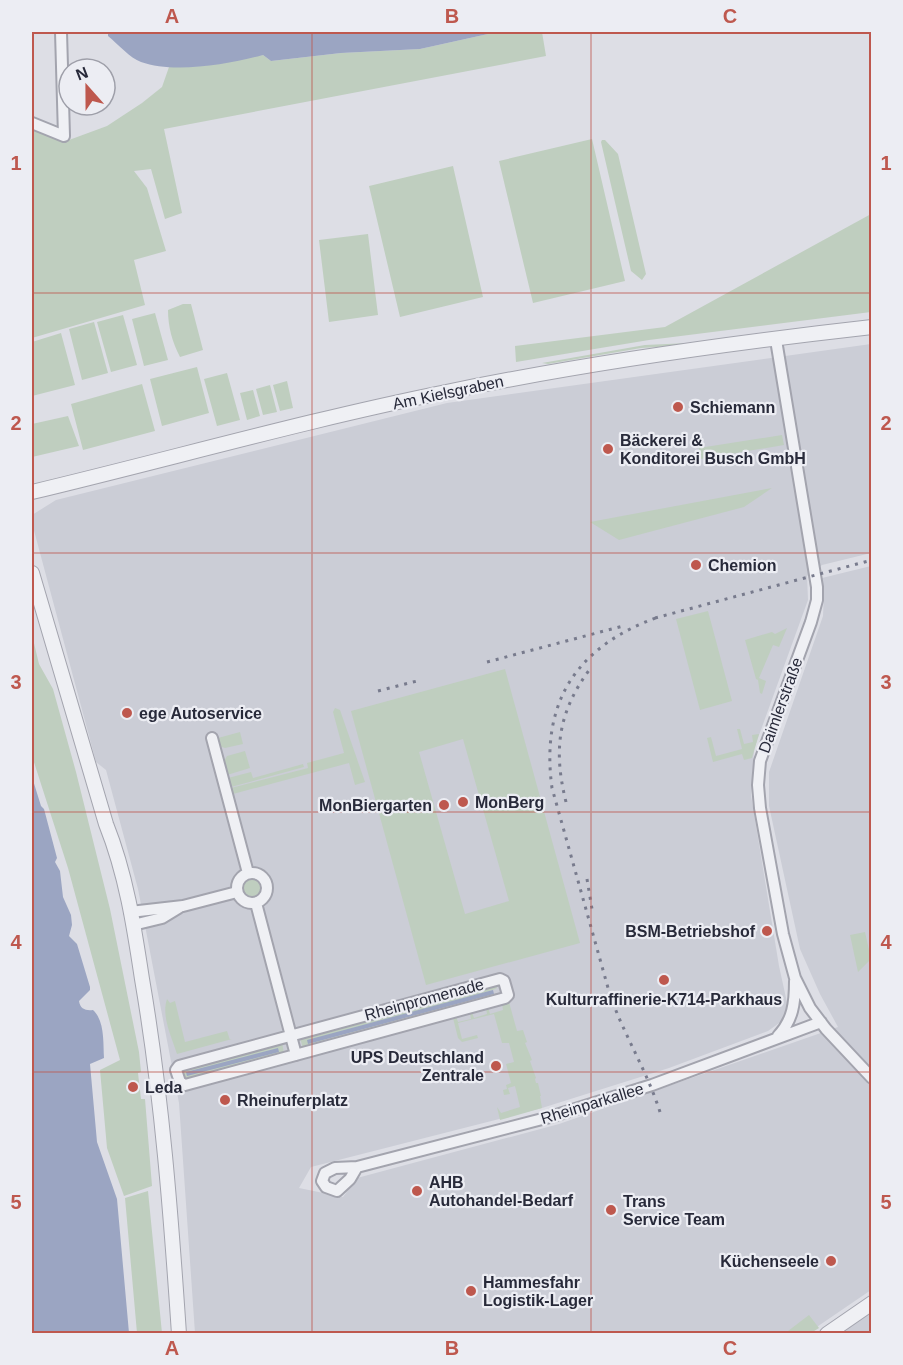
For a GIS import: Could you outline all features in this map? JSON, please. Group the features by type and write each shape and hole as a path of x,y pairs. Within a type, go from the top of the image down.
{"street":[{"path":"32,123 64,136 60,32"},
{"name":"Am Kielsgraben","path":"32,492 445,392 648,355 872,327"},
{"name":"Daimlerstraße","path":"776,340 817,600 760,761 758,785 760,808 783,934 795,978 820,1022 872,1078"},
{"path":"32,573 117,855 132,919 148,1012 167,1170 179,1334"},
{"path":"212,738 248,873"},
{"path":"237,892 240,879 248,873"},
{"path":"237,892 246,902 256,903 264,897 266,883 260,876 248,873"},
{"path":"132,919 162,918 183,906 237,892"},
{"path":"256,903 297,1055"},
{"name":"Daimlerstraße","path":"776,1038 791,1017 795,978"},
{"name":"Rheinpromenade","path":"500,979 504,981 508,995 505,998 297,1055 185,1085 180,1082 176,1070 179,1066 291,1035 500,979"},
{"name":"Rheinparkallee","path":"357,1167 550,1117 651,1085 820,1022"},
{"path":"827,1334 872,1303"}],"shaded area":[{"path":"871,344 871,553 822,565 807,576 808,600 754,749 751,795 779,966 788,1007 782,1021 768,1031 669,1068 542,1108 311,1167 299,1188 343,1197 357,1178 559,1124 838,1027 800,949 769,806 769,772 823,616 822,578 871,566 871,1290 808,1333 195,1333 179,1103 138,889 106,770 96,762 32,523 32,515 56,500 447,403"},
{"path":"871,1310 871,1333 840,1334 858,1319"}],"green space":[{"path":"497,32 542,32 546,56 164,129 182,213 165,219 151,169 134,171 147,188 166,251 134,260 145,305 32,338 32,130 69,140 107,126 162,87 169,67 202,66 263,55 271,61 341,53 420,49"},
{"path":"592,139 625,281 533,303 499,161"},
{"path":"602,140 605,140 618,154 646,274 642,280 631,271"},
{"path":"453,166 483,297 400,317 369,186"},
{"path":"871,214 871,312 649,340 516,362 515,346 665,327"},
{"path":"368,234 378,315 329,322 319,240"},
{"path":"183,304 191,304 203,350 180,357 171,334 168,310"},
{"path":"155,313 168,360 144,366 132,319"},
{"path":"123,315 137,365 111,372 97,322"},
{"path":"94,322 108,373 82,380 69,329"},
{"path":"61,333 75,385 32,396 32,342"},
{"path":"755,335 690,345 641,348 548,364 542,363 645,345 689,343"},
{"path":"197,367 209,413 162,426 150,379"},
{"path":"227,373 240,420 217,426 204,379"},
{"path":"287,381 293,408 280,411 273,385"},
{"path":"142,384 155,431 83,450 71,404"},
{"path":"270,385 277,412 263,415 256,389"},
{"path":"253,390 260,416 247,420 240,393"},
{"path":"68,416 79,446 32,457 32,424"},
{"path":"782,435 784,445 701,459 699,448"},
{"path":"772,488 744,507 619,540 590,522"},
{"path":"708,611 732,701 700,710 676,619"},
{"path":"787,628 779,647 773,645 759,678 766,681 762,694 745,640 772,632 775,634"},
{"path":"32,635 39,664 53,689 76,772 110,909 139,1052 141,1072 138,1073 141,1099 145,1099 152,1186 124,1196 107,1148 100,1070 120,1060 68,868 32,756"},
{"path":"505,669 580,943 426,985 351,711","holes":["463,739 509,901 465,914 419,752"]},
{"path":"335,708 340,710 365,782 355,785 349,763 233,794 231,788 308,768 307,763 344,753 333,712"},
{"path":"737,729 740,729 744,744 753,742 752,735 759,734 752,758 744,760 742,754 713,762 707,738 711,737 716,756 742,749"},
{"path":"240,732 243,744 225,748 219,746 218,738"},
{"path":"245,751 250,768 227,775 224,761 227,756"},
{"path":"303,764 304,767 231,787 228,778 251,772 253,778"},
{"path":"252,878 259,881 262,888 259,895 252,898 245,895 242,888 245,881"},
{"path":"865,932 871,959 858,972 850,935"},
{"path":"496,985 497,988 493,990 308,1044 494,994 498,993 499,996 303,1048 300,1038"},
{"path":"167,999 170,1003 175,1001 185,1042 227,1031 230,1040 177,1054 166,1020"},
{"path":"509,1002 517,1031 523,1030 527,1042 525,1043 532,1060 530,1061 536,1083 538,1083 542,1108 500,1120 497,1107 501,1113 520,1107 515,1086 508,1088 510,1094 504,1095 503,1090 507,1089 506,1085 511,1083 506,1064 514,1062 509,1043 502,1043 494,1014 458,1023 462,1039 477,1035 478,1038 462,1042 458,1038 453,1018 456,1016 458,1022 471,1019 470,1013 472,1012 474,1018 487,1014 486,1008 488,1007 490,1014 503,1010 502,1004"},
{"path":"282,1043 284,1053 185,1081 181,1070"},
{"path":"148,1191 162,1333 137,1333 125,1198"},
{"path":"809,1315 819,1328 811,1333 790,1333 788,1331"}],"water":[{"path":"108,32 497,32 420,49 341,53 271,61 263,55 235,62 169,67 154,66 137,60 108,36"},
{"path":"32,777 44,809 57,858 55,862 60,871 63,897 71,915 72,925 69,936 77,944 90,987 90,990 79,1001 84,1009 93,1010 97,1015 103,1032 104,1058 90,1064 97,1142 117,1199 129,1333 32,1333"},
{"path":"493,990 494,994 308,1044 307,1040"},
{"path":"278,1048 279,1052 187,1076 186,1072"}],"railway":[{"path":"655,618 872,560"},
{"path":"660,1112 610,995 552,788 550,757 552,728 559,703 571,680 587,660 607,643 632,628 661,616"},
{"path":"487,662 623,626"},
{"path":"566,802 560,765 561,732 571,701 590,669"},
{"path":"378,691 421,680"},
{"path":"587,879 592,909"}],"place":[{"name":"Schiemann","path":"678,407"},
{"name":"Bäckerei & Konditorei Busch GmbH","path":"608,449"},
{"name":"Chemion","path":"696,565"},
{"name":"ege Autoservice","path":"127,713"},
{"name":"MonBerg","path":"463,802"},
{"name":"MonBiergarten","path":"444,805"},
{"name":"BSM-Betriebshof","path":"767,931"},
{"name":"Kulturraffinerie-K714-Parkhaus","path":"664,980"},
{"name":"UPS Deutschland Zentrale","path":"496,1066"},
{"name":"Leda","path":"133,1087"},
{"name":"Rheinuferplatz","path":"225,1100"},
{"name":"AHB Autohandel-Bedarf","path":"417,1191"},
{"name":"Trans Service Team","path":"611,1210"},
{"name":"Küchenseele","path":"831,1261"},
{"name":"Hammesfahr Logistik-Lager","path":"471,1291"}]}
